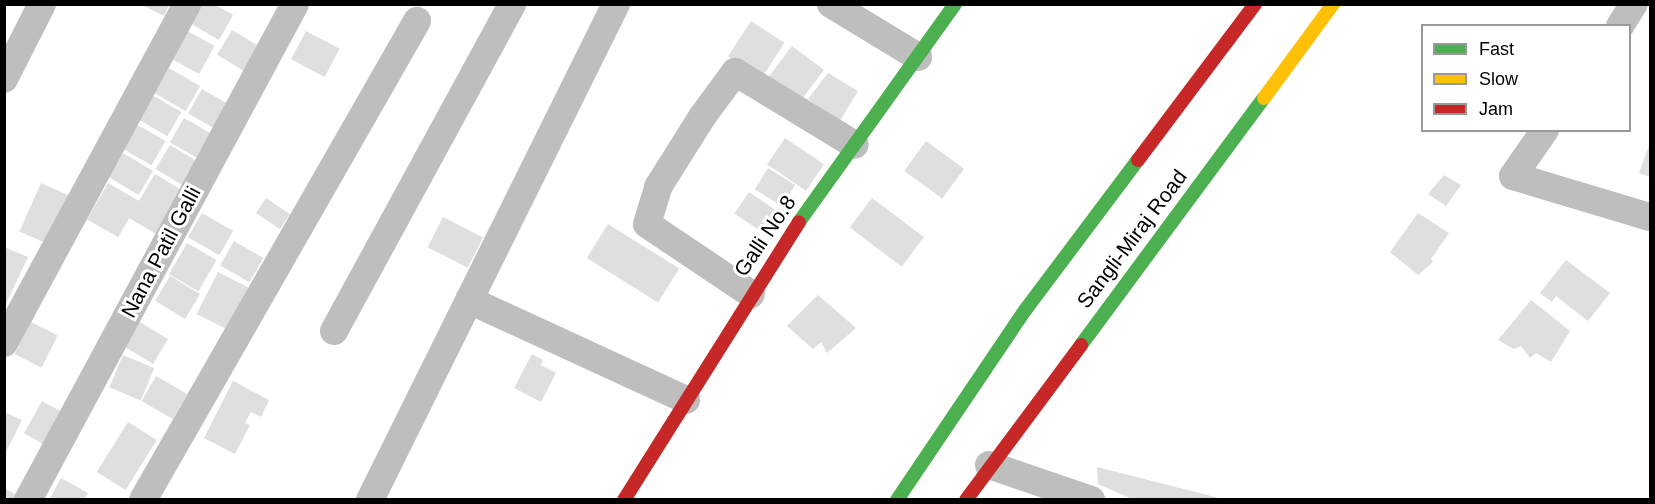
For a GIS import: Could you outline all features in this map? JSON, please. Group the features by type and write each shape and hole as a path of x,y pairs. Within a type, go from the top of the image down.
{"main road":[{"name":"Galli No.8","path":"624,500 751,294 955,4"},
{"name":"Sangli-Miraj Road","path":"897,500 1026,309 1255,4"},
{"name":"Sangli-Miraj Road","path":"966,500 989,465 1333,4"}],"street":[{"path":"4,79 42,4"},
{"path":"4,343 188,4"},
{"name":"Nana Patil Galli","path":"28,500 295,4"},
{"path":"334,331 512,4"},
{"path":"370,500 616,4"},
{"path":"831,4 918,57"},
{"path":"1621,24 1635,4"},
{"path":"143,500 417,21"},
{"path":"751,294 647,224 658,187 702,117 735,72 855,145"},
{"path":"1544,132 1513,176 1650,217"},
{"path":"469,300 686,400"},
{"path":"989,465 1091,500"}],"building":[{"path":"140,4 170,4 164,16"},
{"path":"198,4 214,4 233,15 219,40 188,22"},
{"path":"751,21 785,43 762,78 728,56"},
{"path":"184,29 215,46 199,74 168,57"},
{"path":"232,30 262,48 247,73 217,55"},
{"path":"306,31 340,49 325,77 291,59"},
{"path":"792,46 824,70 798,104 766,80"},
{"path":"169,68 200,86 186,111 154,93"},
{"path":"828,73 858,91 839,122 808,99"},
{"path":"202,89 233,107 219,131 188,113"},
{"path":"152,95 181,112 167,136 138,119"},
{"path":"184,118 213,135 199,159 170,142"},
{"path":"136,124 165,141 151,165 122,148"},
{"path":"785,138 824,164 806,191 767,165"},
{"path":"926,141 964,169 942,199 904,171"},
{"path":"1650,143 1650,177 1639,173"},
{"path":"170,145 200,163 186,187 156,169"},
{"path":"123,153 153,171 139,195 109,177"},
{"path":"768,168 795,185 782,206 755,189"},
{"path":"155,174 185,192 159,236 129,218"},
{"path":"1444,175 1461,185 1446,206 1428,194"},
{"path":"41,183 68,195 47,244 19,231"},
{"path":"108,183 139,201 118,237 87,219"},
{"path":"749,192 780,213 765,234 734,214"},
{"path":"266,198 290,214 280,229 256,213"},
{"path":"872,198 924,237 902,267 850,228"},
{"path":"202,213 233,231 219,255 188,237"},
{"path":"1418,213 1449,233 1431,259 1433,262 1418,275 1390,252"},
{"path":"443,217 483,237 468,268 428,247"},
{"path":"608,224 679,269 658,302 587,258"},
{"path":"234,241 263,258 249,282 220,265"},
{"path":"187,243 216,260 198,291 169,274"},
{"path":"4,247 28,257 4,308"},
{"path":"1566,260 1610,293 1588,321 1556,296 1552,302 1540,293"},
{"path":"218,272 248,287 227,329 197,314"},
{"path":"170,276 200,294 185,319 155,301"},
{"path":"818,295 856,328 827,353 821,342 813,349 787,326"},
{"path":"1531,300 1570,331 1551,362 1536,353 1530,358 1521,346 1514,349 1498,340"},
{"path":"138,321 168,339 153,364 123,346"},
{"path":"31,322 58,336 41,368 15,354"},
{"path":"532,354 543,360 541,365 556,373 541,402 514,388"},
{"path":"123,355 154,368 141,401 109,387"},
{"path":"156,376 187,394 173,419 142,401"},
{"path":"233,381 269,400 261,417 251,412 245,423 250,425 235,454 204,438"},
{"path":"42,401 69,416 51,448 24,433"},
{"path":"4,412 22,420 4,456"},
{"path":"128,422 157,440 126,490 97,472"},
{"path":"1097,467 1223,500 1134,500 1098,484"},
{"path":"61,478 88,493 84,500 49,500"},
{"path":"4,488 20,497 19,500 4,500"}],"traffic: fast":[{"path":"799,222 955,4"},
{"path":"1081,345 1264,98"},
{"path":"897,500 1026,309 1138,160"}],"traffic: slow":[{"path":"1264,98 1333,4"}],"traffic: jam":[{"path":"1138,160 1255,4"},
{"path":"624,500 799,222"},
{"path":"966,500 1081,345"}]}
